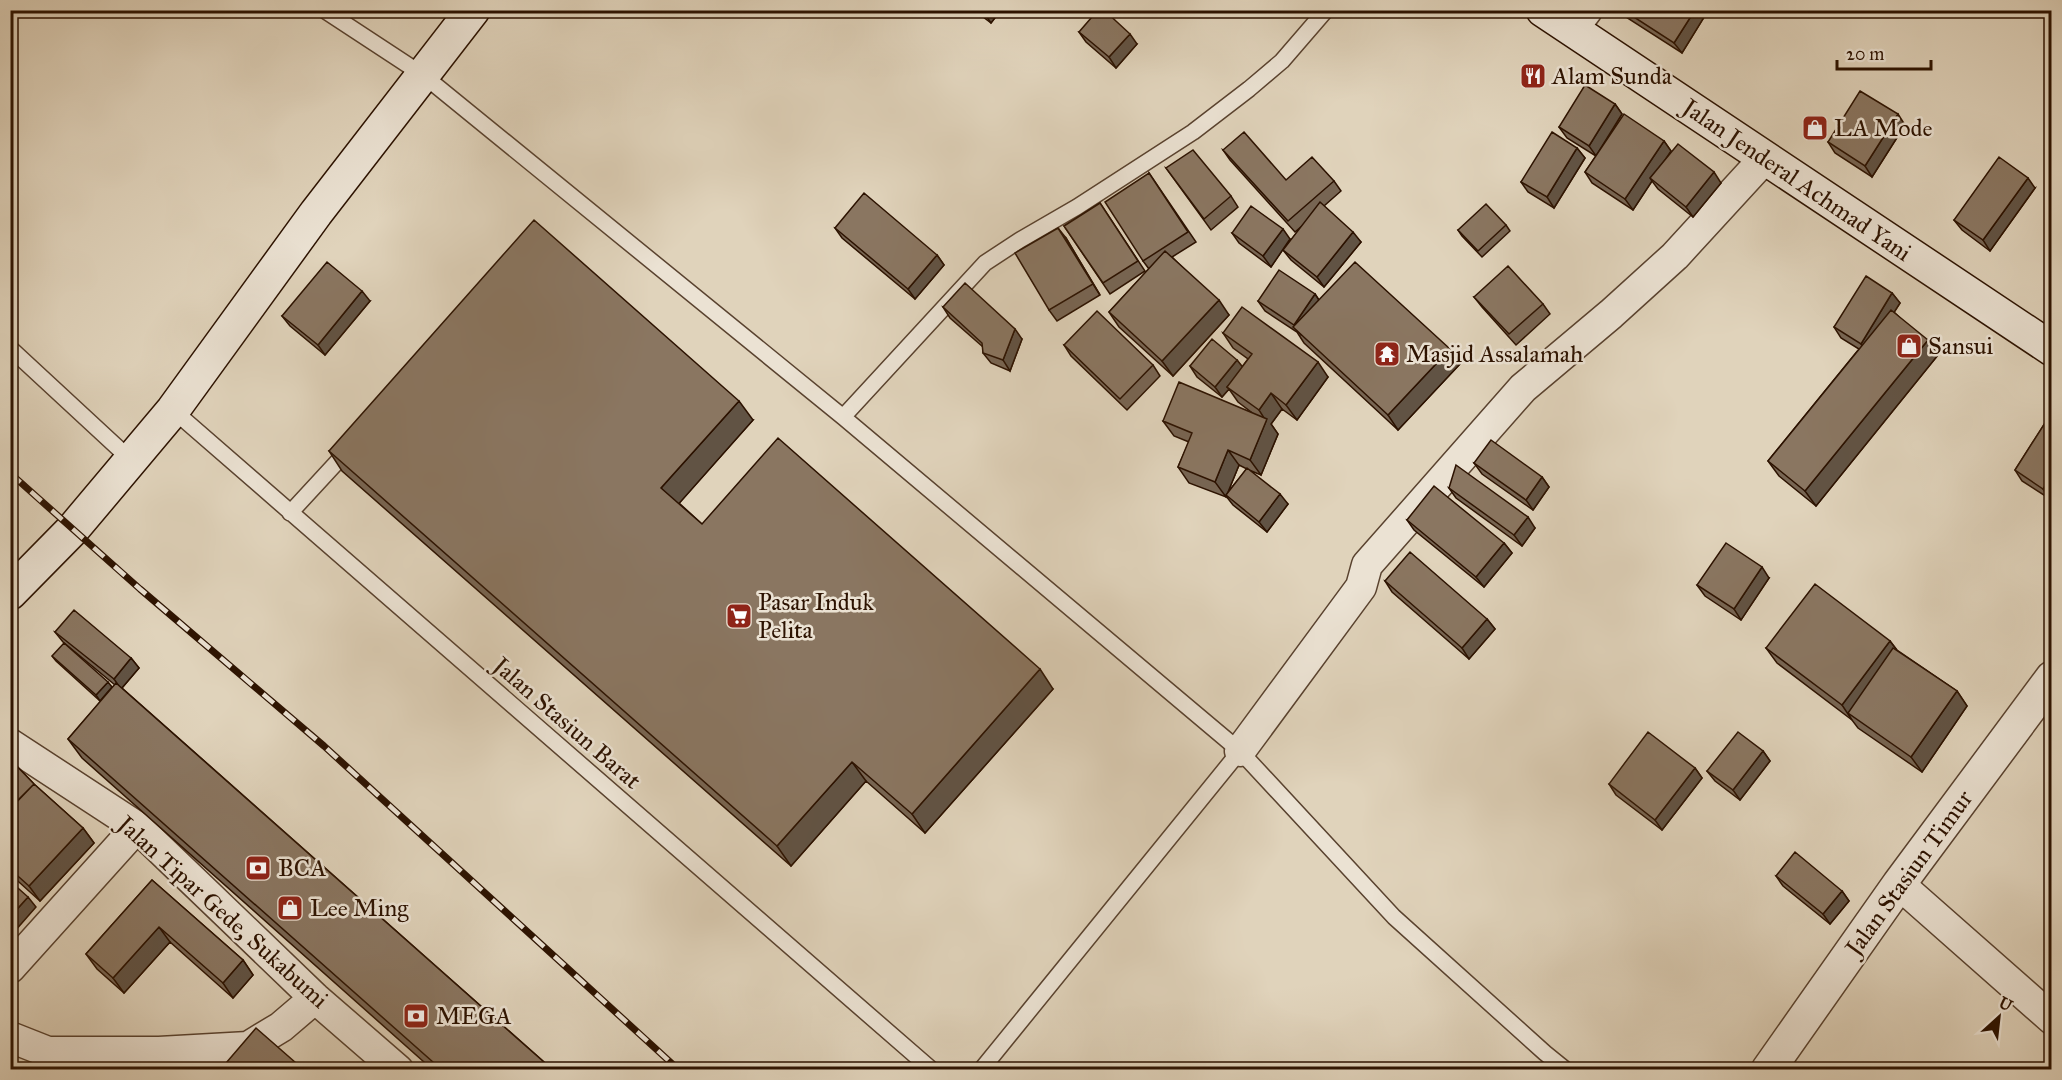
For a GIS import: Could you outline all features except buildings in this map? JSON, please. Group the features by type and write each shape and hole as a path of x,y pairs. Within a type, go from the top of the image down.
{"main road":[{"path":"10,593 73,529 172,410 316,213 473,10"},
{"name":"Jalan Jenderal Achmad Yani","path":"1543,10 1580,20 1764,159 2052,349"},
{"name":"Jalan Stasiun Timur","path":"1768,1070 1899,884 2052,678"}],"street":[{"path":"1240,751 1361,587 1367,565 1524,388 1675,256 1764,159"},
{"name":"Jalan Tipar Gede, Sukabumi","path":"10,744 136,827 315,998 398,1070"},
{"path":"10,968 136,827"},
{"path":"1899,884 2052,1019"},
{"path":"10,1037 48,1052 159,1052 249,1047 281,1027 315,998"}],"lane":[{"path":"324,10 423,75 843,417 1240,751 1394,917 1566,1070"},
{"path":"843,417 985,264 1201,126 1282,61 1326,10"},
{"path":"10,348 130,460"},
{"name":"Jalan Stasiun Barat","path":"172,410 932,1070"},
{"path":"290,513 363,434"},
{"path":"981,1070 1240,751"}],"railway":[{"path":"10,473 140,589 324,746 679,1070"}],"place":[{"name":"Alam Sunda","path":"1533,76"},
{"name":"LA Mode","path":"1815,128"},
{"name":"Sansui","path":"1909,346"},
{"name":"Masjid Assalamah","path":"1387,354"},
{"name":"Pasar Induk Pelita","path":"739,616"},
{"name":"BCA","path":"258,868"},
{"name":"Lee Ming","path":"290,908"},
{"name":"MEGA","path":"416,1016"}]}
